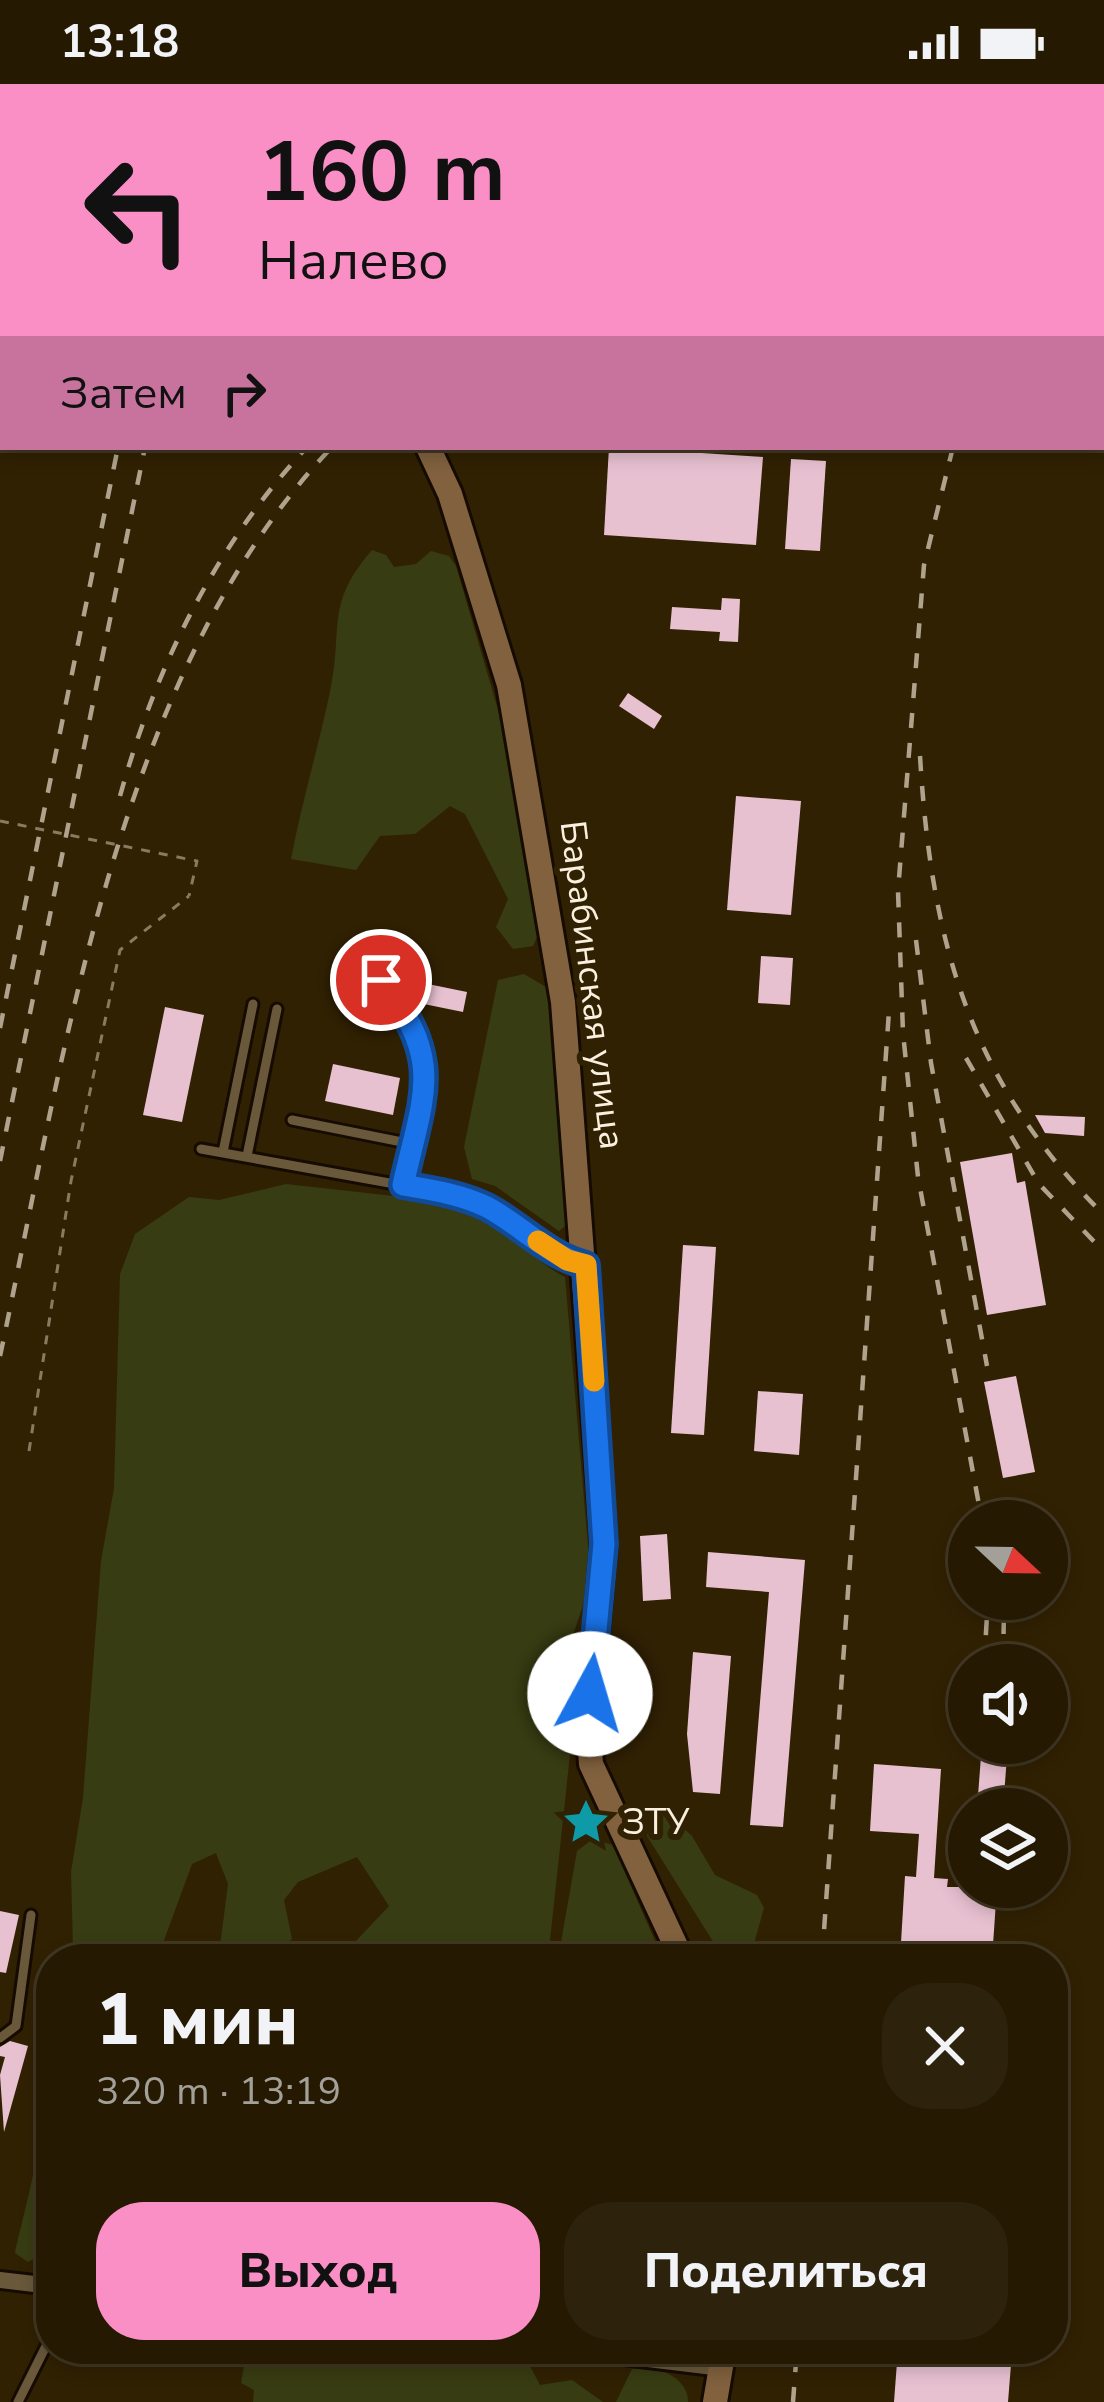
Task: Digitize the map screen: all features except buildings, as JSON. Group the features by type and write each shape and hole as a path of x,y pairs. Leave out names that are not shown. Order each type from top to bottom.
{"main road":[{"name":"Барабинская улица","path":"429,450 482,591 528,778 563,1002 604,1544 588,1722 591,1764 675,1944"},
{"path":"715,2402 722,2364"}],"street":[{"path":"0,2280 36,2284"}],"lane":[{"path":"342,963 366,968 381,980 418,1035 428,1065 403,1185"},
{"path":"223,1152 253,1004"},
{"path":"247,1156 278,1009"},
{"path":"292,1120 412,1144"},
{"path":"201,1149 456,1195 490,1209 567,1260 586,1265"},
{"path":"0,2038 16,2026 31,1915"},
{"path":"18,2402 37,2364"}],"path":[{"path":"0,821 197,861 189,896 120,950 71,1181 29,1451"}],"green space":[{"path":"372,550 386,555 394,567 416,564 431,551 449,556 456,566 522,792 544,921 533,946 513,949 496,927 508,899 465,814 450,806 415,834 380,836 356,870 291,859 331,687 338,616 347,586"},
{"path":"524,974 546,987 558,1023 567,1206 565,1226 559,1231 495,1186 472,1179 464,1147 498,980"},
{"path":"286,1184 456,1203 487,1217 565,1277 591,1581 573,1635 571,1745 550,1944 353,1944 389,1906 357,1857 298,1882 284,1900 292,1939 286,1944 220,1944 228,1884 216,1853 192,1864 163,1944 73,1944 71,1872 83,1798 101,1561 114,1488 120,1274 135,1234 189,1197 219,1200"},
{"path":"664,1810 692,1836 715,1875 757,1895 764,1908 754,1944 715,1944 647,1836 651,1820"},
{"path":"593,1839 613,1845 656,1944 561,1944 577,1851"},
{"path":"36,2156 36,2258 28,2262 15,2253"},
{"path":"244,2364 529,2364 540,2385 572,2380 603,2402 253,2402 254,2390 241,2383"},
{"path":"654,2368 677,2380 688,2402 616,2402 632,2369"}],"railway":[{"path":"0,1028 117,450"},
{"path":"0,1161 144,450"},
{"path":"120,796 151,701 192,610 244,525 304,450"},
{"path":"0,1356 76,997 109,875 149,756 198,643 258,539 330,450"},
{"path":"952,450 924,565 898,891 903,1033 918,1177 978,1500"},
{"path":"920,756 934,887 966,1005 989,1060 1020,1113 1104,1215"},
{"path":"916,940 931,1063 987,1366"},
{"path":"823,1944 889,1011"},
{"path":"966,1058 1039,1184 1104,1252"},
{"path":"985,1644 987,1620"},
{"path":"1003,1644 1004,1620"},
{"path":"793,2402 796,2364"}],"slow traffic":[{"path":"538,1241 567,1260 586,1265 594,1381"}],"place":[{"name":"ЗТУ","path":"586,1822"}],"route":[{"path":"381,980 418,1035 428,1065 403,1185 456,1195 490,1209 567,1260 586,1265 604,1544 590,1694"}]}
